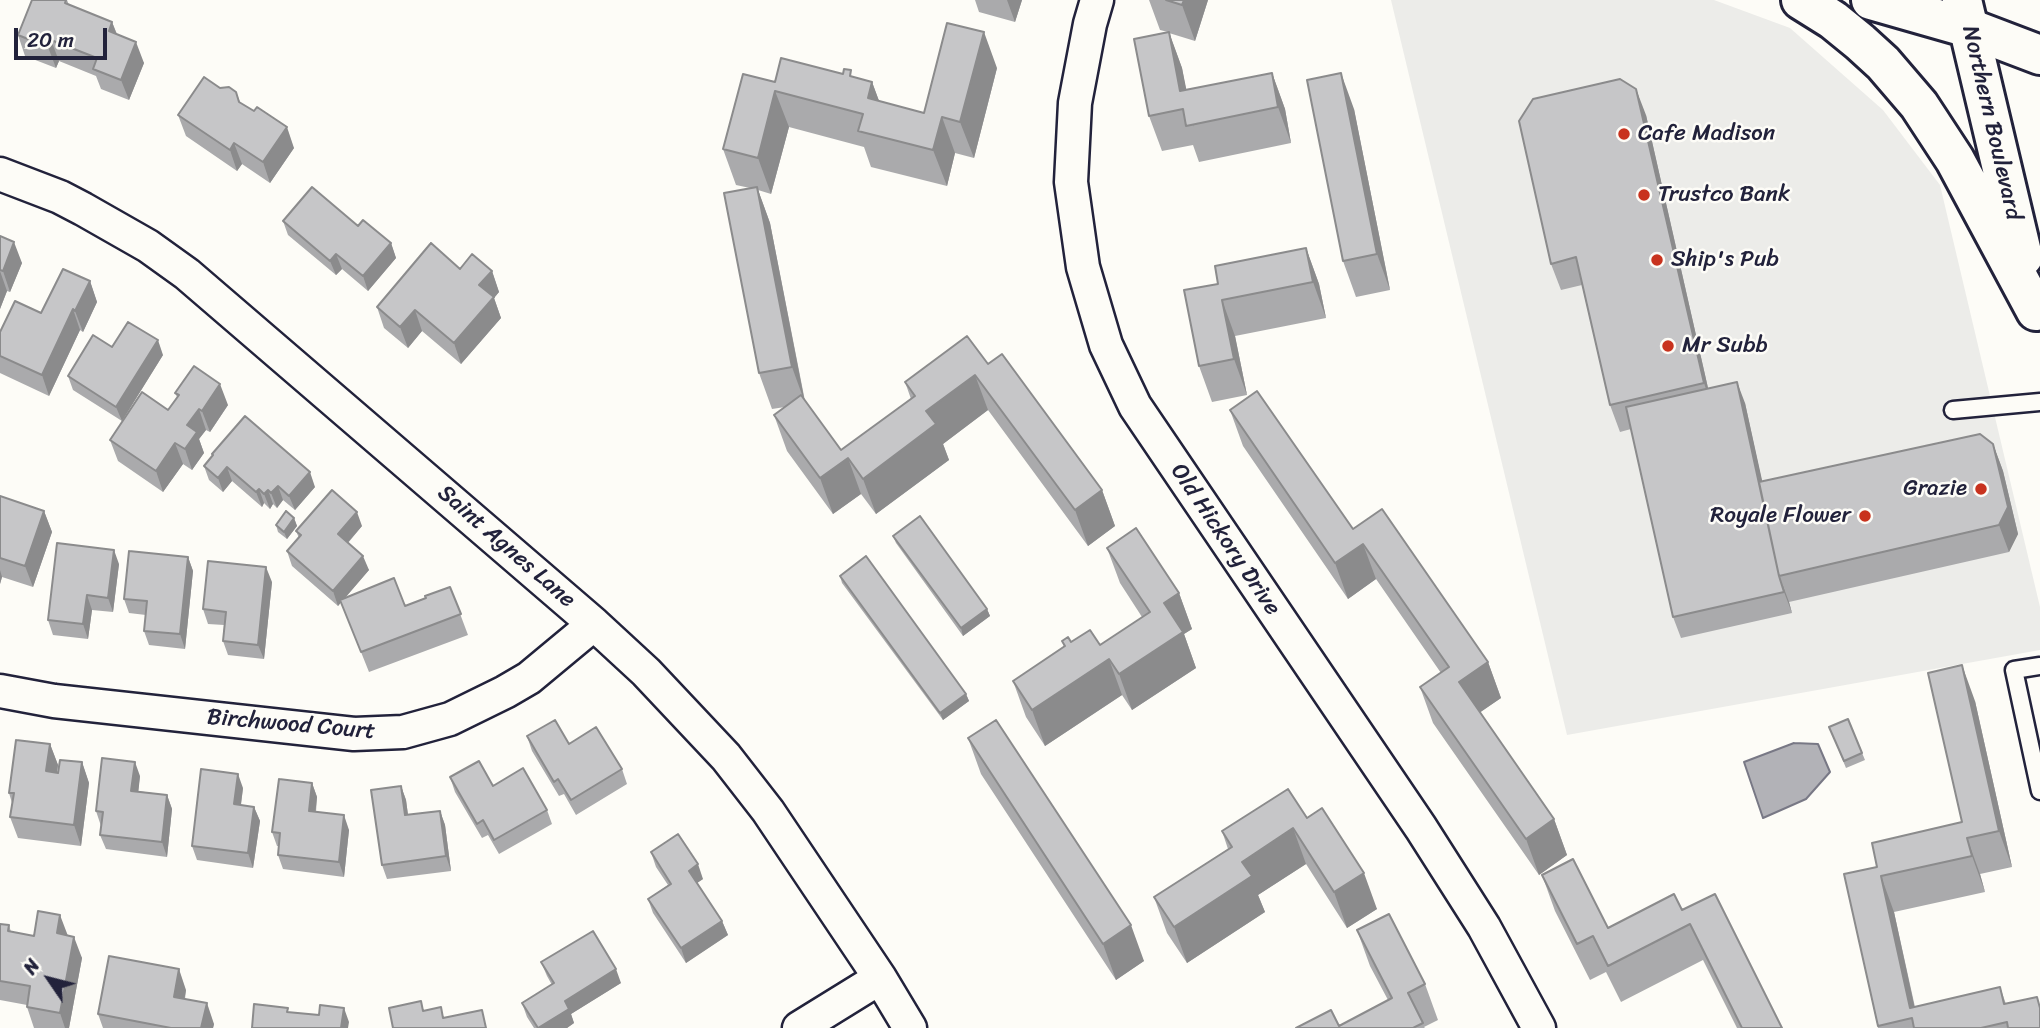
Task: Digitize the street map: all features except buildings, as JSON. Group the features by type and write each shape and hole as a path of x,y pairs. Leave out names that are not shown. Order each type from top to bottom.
{"main road":[{"path":"1801,0 1833,20 1860,42 1883,63 1919,105 1955,160 2038,319"},
{"path":"1871,0 1965,14 2040,55"},
{"name":"Northern Boulevard","path":"1965,14 2038,319"}],"street":[{"name":"Old Hickory Drive","path":"1097,0 1075,103 1071,182 1083,267 1106,345 1135,407 1421,828 1484,928 1539,1028"},
{"name":"Saint Agnes Lane","path":"0,174 60,197 83,209 148,246 187,274 594,624 674,701 726,757 768,811 880,978 910,1028"},
{"name":"Birchwood Court","path":"0,691 54,701 354,734 403,732 450,719 506,692 547,664 594,624"},
{"path":"799,1028 880,978"}],"lane":[{"path":"1953,410 2040,402"},
{"path":"2040,666 2014,670 2040,791"}],"shaded area":[{"path":"1391,0 1714,0 1790,28 1883,110 1940,185 2040,607 2040,650 1567,735"},
{"path":"1794,743 1818,744 1830,772 1806,799 1763,818 1744,762"}],"place":[{"name":"Cafe Madison","path":"1624,134"},
{"name":"Trustco Bank","path":"1644,195"},
{"name":"Ship's Pub","path":"1657,260"},
{"name":"Mr Subb","path":"1668,346"},
{"name":"Grazie","path":"1981,489"},
{"name":"Royale Flower","path":"1865,516"}]}
